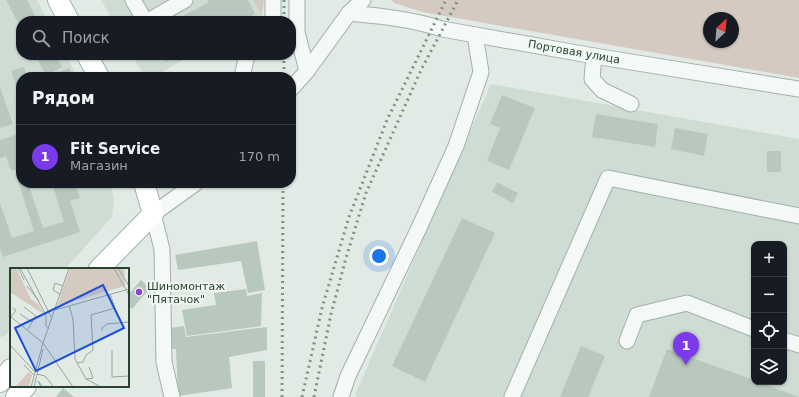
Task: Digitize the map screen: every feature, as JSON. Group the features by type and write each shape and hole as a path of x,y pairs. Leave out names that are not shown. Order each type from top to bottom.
{"main road":[{"path":"58,0 66,16"},
{"path":"90,60 96,72"},
{"path":"121,268 152,214 145,188"},
{"path":"100,268 152,214"},
{"path":"0,382 10,370"},
{"path":"16,397 25,387"}],"street":[{"path":"133,0 143,16"},
{"path":"155,16 185,0"},
{"path":"273,0 273,16"},
{"path":"298,0 297,32 307,71"},
{"path":"296,83 307,71 349,13 363,0"},
{"name":"Портовая улица","path":"349,13 388,17 442,29 594,56 799,89"},
{"path":"341,397 348,376 419,228 456,146 481,72 475,35"},
{"path":"594,56 592,79 602,90 631,104"},
{"path":"243,72 246,60"},
{"path":"512,397 608,178 799,216"},
{"path":"172,397 164,362 162,249 152,214 189,188"},
{"path":"627,341 637,315 687,303 751,327"},
{"path":"787,341 799,345"}],"shaded area":[{"path":"0,0 37,0 45,16 16,16 16,60 68,60 74,72 16,72 16,188 112,188 114,202 112,217 66,268 10,268 10,330 5,336 0,337"},
{"path":"101,0 253,0 262,15 260,16 110,16"},
{"path":"253,0 264,0 262,15"},
{"path":"391,0 799,0 799,78 422,12 394,3"},
{"path":"135,60 183,60 162,72 142,72"},
{"path":"491,84 799,139 799,397 357,397 355,395"}],"building":[{"path":"6,0 27,0 35,16 16,16 16,19"},
{"path":"208,0 248,0 255,14 251,16 183,16 209,2"},
{"path":"38,60 58,60 62,67 52,72 44,72"},
{"path":"24,67 26,72 16,72 16,85 11,71"},
{"path":"69,68 71,72 60,72"},
{"path":"0,87 13,124 0,128"},
{"path":"502,95 535,108 509,170 487,161 500,128 490,124"},
{"path":"596,114 658,124 655,147 592,137"},
{"path":"675,128 708,134 704,156 671,149"},
{"path":"16,135 16,170 11,171 6,156 0,158 0,140"},
{"path":"767,151 781,151 781,172 767,172"},
{"path":"497,182 518,193 513,203 492,192"},
{"path":"20,188 30,188 43,228 64,222 54,188 77,188 80,198 70,201 80,232 3,257 0,249 0,203 12,238 34,231"},
{"path":"462,218 495,233 425,382 392,366"},
{"path":"257,241 265,290 248,293 241,261 178,270 175,255"},
{"name":"Шиномонтаж \"Пятачок\"","path":"141,280 150,288 132,309 129,306 129,294"},
{"path":"246,289 247,296 262,293 261,326 187,336 182,310 216,305 214,293"},
{"path":"184,326 186,337 267,327 267,350 229,357 232,388 178,396 176,349 171,349 170,328"},
{"path":"581,346 605,356 588,397 560,397"},
{"path":"667,349 751,379 751,385 766,385 799,397 649,397"},
{"path":"253,361 265,361 265,397 253,397"},
{"path":"63,388 74,397 56,397"}],"railway":[{"path":"284,0 284,16"},
{"path":"302,397 322,308 349,217 387,120 446,0"},
{"path":"314,397 331,314 366,193 421,70 458,0"},
{"path":"284,60 284,72"},
{"path":"282,397 283,188"}],"place":[{"name":"Шиномонтаж \"Пятачок\"","path":"139,292"},
{"name":"Fit Service","path":"686,365"}]}
